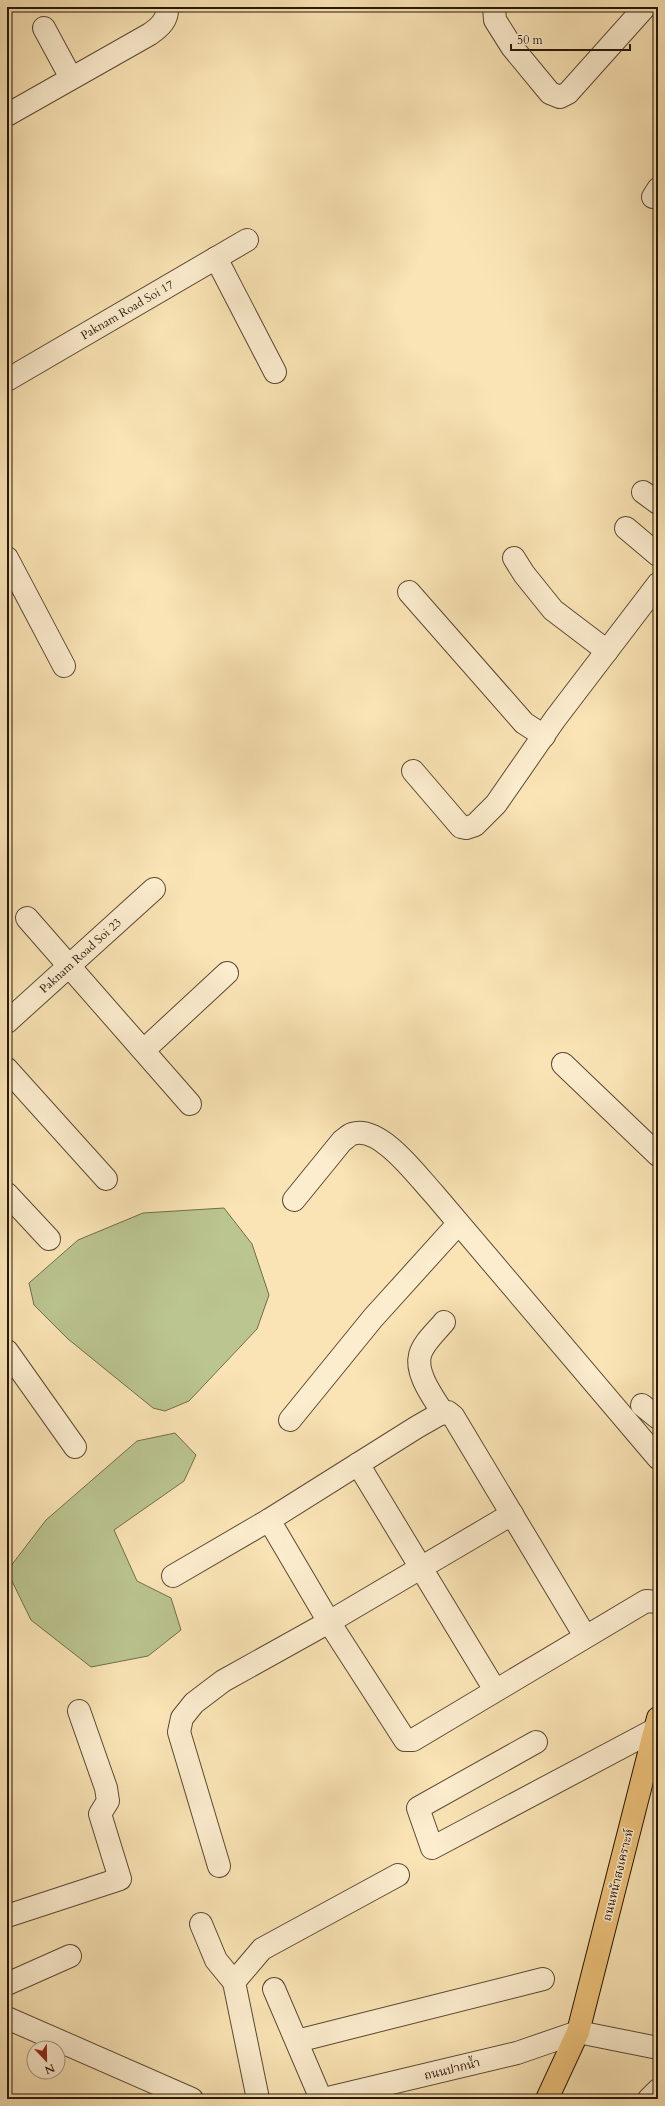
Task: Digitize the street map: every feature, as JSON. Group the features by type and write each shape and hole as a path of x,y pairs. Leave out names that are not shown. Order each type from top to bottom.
{"main road":[{"name":"ถนนหน้าสงเคราะห์","path":"546,2099 578,2032 656,1724"}],"street":[{"path":"7,115 150,34 165,20 167,16 167,7"},
{"path":"494,7 496,20 512,47 550,93 560,96 568,93 645,7"},
{"path":"44,28 71,78"},
{"name":"Paknam Road Soi 17","path":"7,380 247,240"},
{"path":"216,258 274,372"},
{"path":"626,528 658,554"},
{"path":"7,558 64,666"},
{"path":"514,558 547,604 607,651"},
{"path":"413,772 461,827 470,828 480,822 496,804 544,736 658,584"},
{"path":"410,592 524,723 544,736"},
{"name":"Paknam Road Soi 23","path":"7,1022 154,889"},
{"path":"27,918 190,1104"},
{"path":"144,1050 227,973"},
{"path":"563,1064 658,1156"},
{"path":"7,1068 106,1179"},
{"path":"294,1200 342,1141 351,1134 366,1133 382,1141 391,1148 458,1224 658,1458"},
{"path":"7,1194 49,1239"},
{"path":"290,1420 373,1318 458,1224"},
{"path":"443,1413 422,1376 420,1356 424,1348 444,1322"},
{"path":"7,1351 76,1447"},
{"path":"173,1576 269,1520 417,1427 443,1413 448,1412 453,1416 585,1636"},
{"path":"358,1464 419,1567 495,1690"},
{"path":"219,1866 179,1732 182,1718 194,1703 223,1681 329,1622 419,1567 512,1514"},
{"path":"269,1520 329,1622 405,1740 413,1740 646,1601 658,1602"},
{"path":"7,1916 120,1879 100,1814 108,1801 106,1788 79,1712"},
{"path":"536,1742 418,1808 432,1848 656,1724"},
{"path":"234,1982 262,1949 398,1875"},
{"path":"201,1924 216,1960 234,1982 258,2099"},
{"path":"7,1984 70,1956"},
{"path":"297,2041 544,1979"},
{"path":"274,1989 323,2099"},
{"path":"7,2018 192,2099"},
{"path":"578,2032 658,2048"},
{"name":"ถนนปากน้ำ","path":"323,2099 388,2092 517,2053 578,2032"},
{"path":"650,2099 658,2090"}],"green space":[{"path":"224,1208 252,1244 269,1295 257,1329 189,1401 165,1411 153,1408 68,1339 34,1305 29,1283 78,1240 143,1213"},
{"path":"175,1433 196,1455 184,1481 114,1530 137,1581 171,1598 181,1630 148,1656 91,1667 31,1620 7,1571 46,1520 137,1441"}]}
